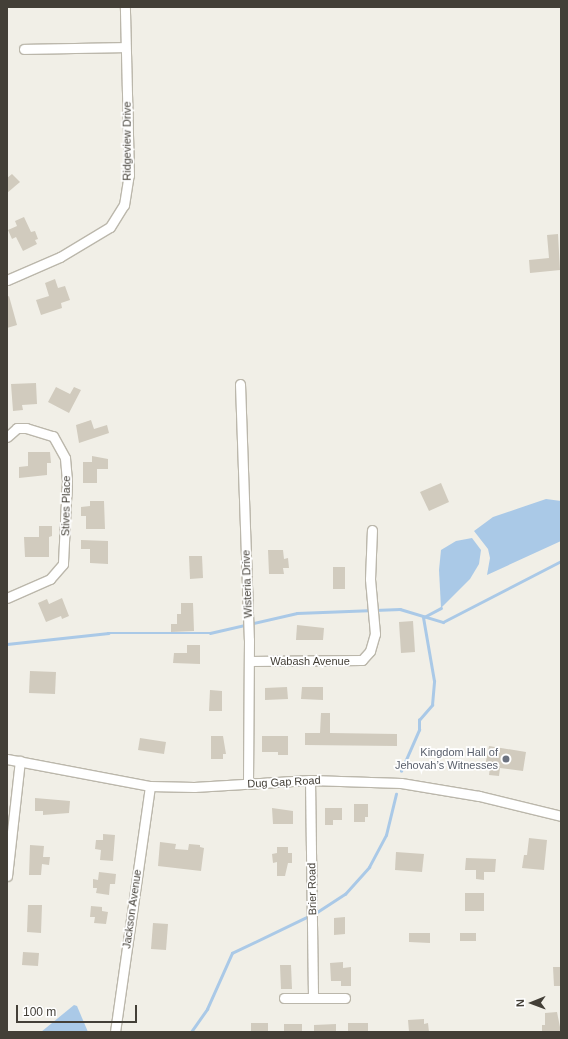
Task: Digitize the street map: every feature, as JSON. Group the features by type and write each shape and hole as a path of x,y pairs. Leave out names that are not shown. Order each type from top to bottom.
{"street":[{"name":"Ridgeview Drive","path":"7,280 60,257 110,227 124,204 129,175 125,7"},
{"path":"24,49 125,47"},
{"name":"Wisteria Drive","path":"240,384 249,661 248,784"},
{"name":"Stives Place","path":"7,438 17,428 26,428 53,436 65,458 67,481 63,564 50,578 7,598"},
{"name":"Wabash Avenue","path":"249,661 362,660 370,651 375,634 370,579 372,530"},
{"name":"Dug Gap Road","path":"7,759 150,786 248,784 310,780 374,782 436,788 561,816"},
{"path":"7,876 20,761"},
{"name":"Brier Road","path":"310,780 313,998"},
{"name":"Jackson Avenue","path":"115,1032 150,786"},
{"path":"284,998 345,998"}],"water":[{"path":"546,499 561,501 561,541 487,575 490,558 488,549 474,531 493,517"},
{"path":"472,538 481,550 479,564 470,579 441,608 439,570 441,550 456,541"},
{"path":"74,1005 77,1006 88,1032 41,1032"}],"building":[{"path":"12,174 20,182 7,193 7,178"},
{"path":"24,217 31,232 35,231 38,239 35,240 37,244 23,251 16,237 12,239 8,230 17,226 15,221"},
{"path":"558,234 560,270 530,273 529,260 549,258 547,235"},
{"path":"55,279 58,288 65,286 70,300 61,303 62,308 41,315 36,300 49,296 45,283"},
{"path":"9,296 17,325 7,328 7,297"},
{"path":"36,383 37,404 22,405 23,410 13,411 11,384"},
{"path":"56,387 70,394 74,387 81,390 69,413 48,402"},
{"path":"91,420 94,429 107,425 109,433 79,443 76,425"},
{"path":"28,452 50,452 51,463 47,463 47,475 19,478 19,467 28,466"},
{"path":"92,456 108,459 108,469 97,469 97,483 83,483 83,462 92,462"},
{"path":"441,483 449,502 429,511 420,492"},
{"path":"90,501 104,501 105,529 86,529 86,516 81,516 81,507 90,506"},
{"path":"39,526 52,526 52,536 49,537 49,557 25,557 24,537 39,537"},
{"path":"81,540 108,541 108,564 90,563 90,549 81,549"},
{"path":"268,550 283,550 284,559 288,558 289,568 283,568 284,574 269,574"},
{"path":"189,556 202,556 203,578 190,579"},
{"path":"333,567 345,567 345,589 333,589"},
{"path":"62,598 69,616 62,619 61,616 46,622 38,603 47,599 49,604"},
{"path":"181,603 193,603 194,631 171,632 171,624 177,624 177,614 181,614"},
{"path":"413,621 415,652 401,653 399,622"},
{"path":"297,625 324,628 323,640 296,640"},
{"path":"187,645 200,645 200,664 173,663 174,653 187,653"},
{"path":"30,671 56,672 55,694 29,693"},
{"path":"287,687 288,699 265,700 265,688"},
{"path":"302,687 323,687 323,700 301,699"},
{"path":"210,690 222,691 222,711 209,711"},
{"path":"321,713 330,713 330,733 397,734 397,746 305,745 305,733 320,733"},
{"path":"211,736 223,736 226,754 223,754 223,759 211,759"},
{"path":"262,736 288,736 288,755 278,755 278,752 262,752"},
{"path":"140,738 166,742 164,754 138,750"},
{"name":"Kingdom Hall of Jehovah’s Witnesses","path":"489,746 526,752 523,771 500,768 499,776 489,775 490,767 485,766"},
{"path":"35,798 70,801 69,813 43,815 43,811 35,811"},
{"path":"354,804 368,804 368,817 365,817 365,822 354,822"},
{"path":"272,808 293,811 293,824 273,824"},
{"path":"325,808 342,808 342,820 333,820 333,825 325,825"},
{"path":"103,834 115,835 113,861 100,860 101,850 95,849 96,840 103,840"},
{"path":"529,838 547,840 544,870 522,868 524,855 527,855"},
{"path":"160,842 176,844 175,849 188,850 189,844 200,845 200,847 204,848 201,871 158,866"},
{"path":"30,845 44,846 43,857 50,857 49,865 42,864 41,875 29,875"},
{"path":"277,847 288,847 288,853 292,853 292,863 288,863 285,876 277,876 277,862 273,863 272,854 277,853"},
{"path":"396,852 424,854 422,872 395,870"},
{"path":"466,858 496,859 495,872 484,872 484,880 476,879 476,870 465,870"},
{"path":"99,872 116,874 115,884 110,884 109,895 96,893 97,888 93,888 93,879 98,880"},
{"path":"465,893 484,893 484,911 465,911"},
{"path":"28,905 42,905 41,933 27,932"},
{"path":"91,906 102,907 102,911 108,912 106,924 94,923 95,917 90,917"},
{"path":"345,917 345,934 334,935 334,918"},
{"path":"153,923 168,924 166,950 151,949"},
{"path":"409,933 430,933 430,943 409,942"},
{"path":"460,933 476,933 476,941 460,941"},
{"path":"23,952 39,953 38,966 22,965"},
{"path":"343,962 343,968 351,967 351,986 341,986 341,981 331,981 330,963"},
{"path":"280,965 291,965 292,989 281,989"},
{"path":"553,967 561,967 561,986 554,986"},
{"path":"557,1012 561,1032 542,1032 542,1025 545,1025 545,1013"},
{"path":"424,1019 424,1024 428,1023 429,1032 409,1032 408,1020"},
{"path":"251,1023 268,1023 268,1032 251,1032"},
{"path":"348,1023 368,1023 368,1032 348,1032"},
{"path":"284,1024 302,1024 302,1032 284,1032"},
{"path":"336,1024 336,1032 314,1032 314,1025"}],"waterway":[{"path":"7,644 108,633 210,633 297,613 400,609 443,622 561,561"},
{"path":"424,617 441,608"},
{"path":"401,771 419,730 419,720 432,705 434,681 423,617"},
{"path":"314,914 345,894 369,867 386,835 396,794"},
{"path":"191,1032 207,1009 232,953 309,916"}],"place":[{"name":"Kingdom Hall of Jehovah’s Witnesses","path":"506,759"}]}
